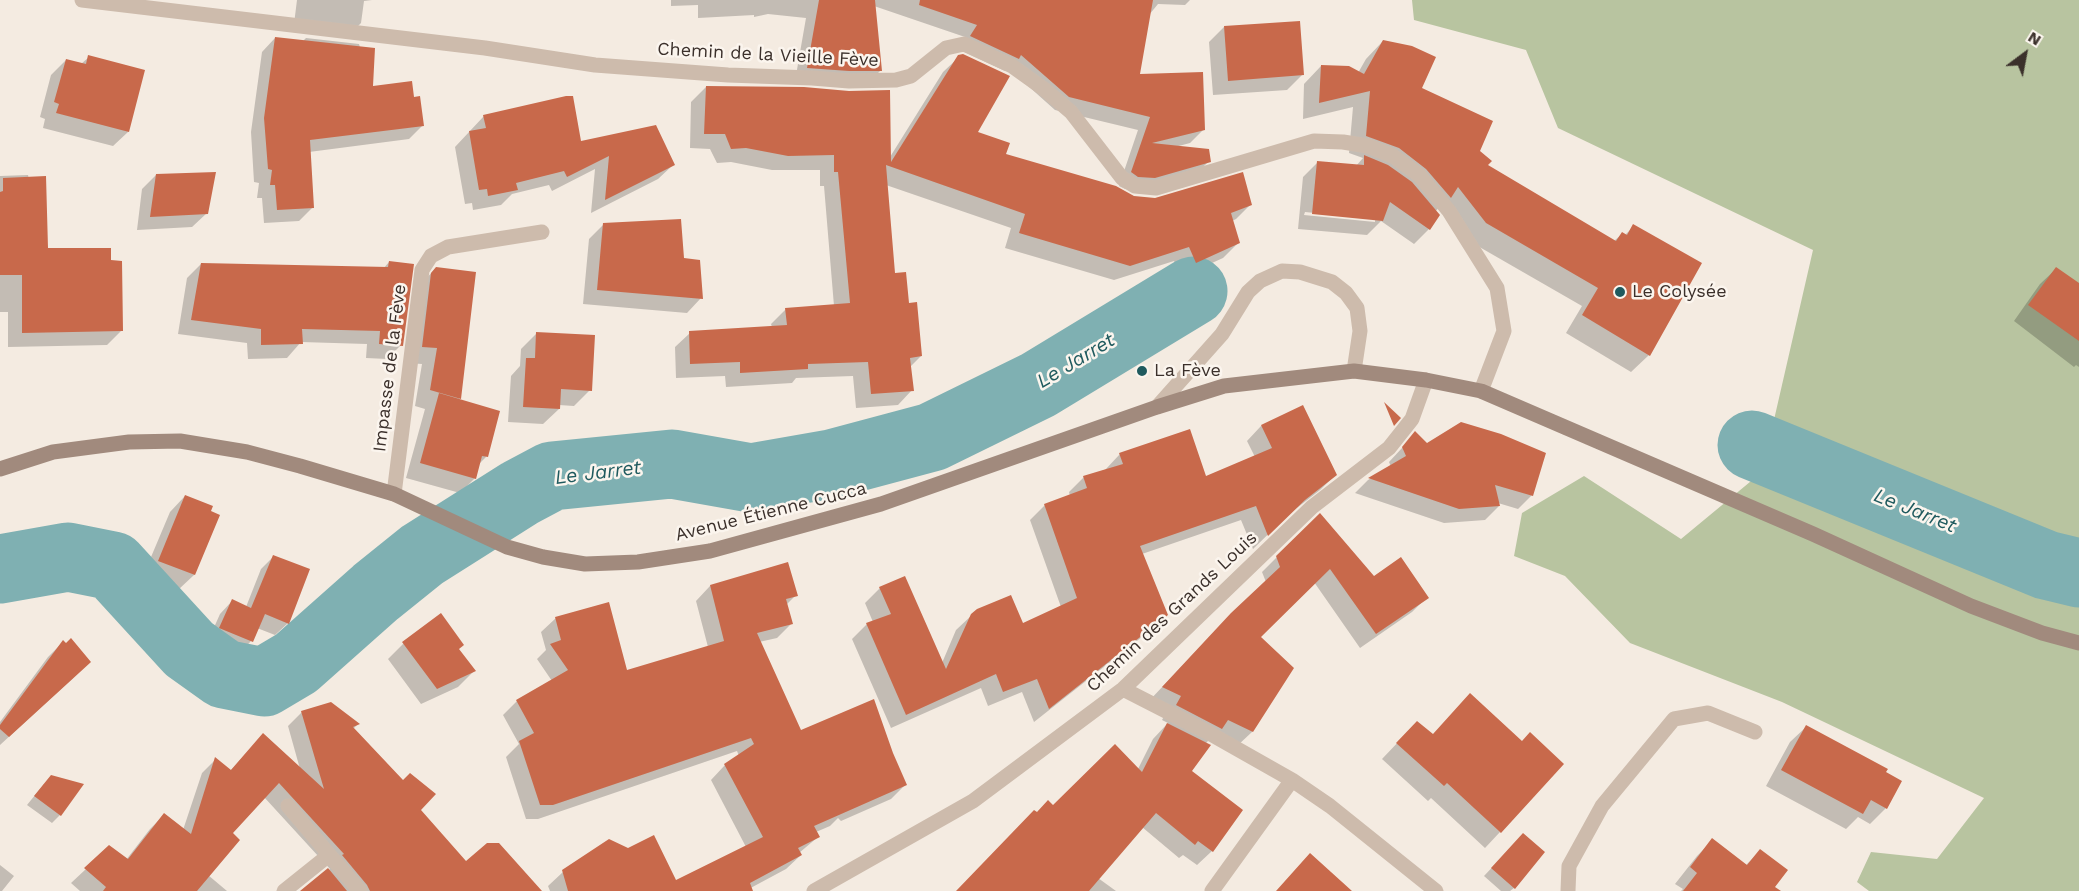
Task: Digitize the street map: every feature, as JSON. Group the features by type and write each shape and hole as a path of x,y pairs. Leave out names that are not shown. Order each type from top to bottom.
{"main road":[{"name":"Avenue Étienne Cucca","path":"0,469 53,452 129,442 180,441 247,452 394,494 507,547 543,557 585,564 638,562 710,551 881,504 1157,407 1224,386 1354,371 1426,380 1481,391 1813,534 1971,606 2042,633 2079,642"}],"street":[{"name":"Chemin de la Vieille Fève","path":"82,0 485,48 595,65 728,75 849,81 896,80 911,76 946,48 964,44 1012,66 1044,89 1071,112 1122,178 1135,186 1156,188 1314,141 1368,146 1393,156 1419,175 1449,211 1497,288 1504,331 1481,391"},
{"name":"Impasse de la Fève","path":"394,494 422,270 431,256 448,247 542,232"},
{"path":"1157,407 1221,334 1248,292 1260,281 1282,271 1300,272 1332,282 1346,293 1357,308 1360,331 1354,371"},
{"name":"Chemin des Grands Louis","path":"814,891 973,801 1123,688 1312,507 1389,448 1412,419 1426,380"},
{"path":"1123,688 1292,780 1330,806 1436,891"},
{"path":"1568,891 1569,866 1602,806 1674,719 1708,714 1755,732"},
{"path":"1212,891 1292,780"},
{"path":"288,806 360,891"},
{"path":"284,891 329,855"},
{"path":"1410,872 1421,891"}],"green space":[{"path":"1412,0 2079,0 2079,891 1869,891 1857,882 1871,852 1937,859 1984,798 1782,702 1630,643 1565,576 1514,556 1522,513 1584,476 1681,539 1762,472 1813,250 1558,128 1526,50 1414,20"}],"building":[{"path":"819,0 875,0 882,71 807,68"},
{"path":"920,0 1153,0 1140,74 1203,72 1205,130 1152,143 1209,149 1211,162 1155,178 1138,177 1131,172 1150,117 1069,97 1021,55 1019,59 970,36 977,25 919,5"},
{"path":"1300,21 1304,75 1228,81 1224,26"},
{"path":"275,37 375,48 373,86 412,81 414,97 420,96 424,126 310,140 314,208 277,210 275,185 270,185 272,170 268,169 264,118"},
{"path":"1383,40 1412,46 1436,57 1422,88 1493,121 1480,151 1492,161 1488,165 1616,241 1622,232 1627,235 1633,224 1702,263 1650,356 1582,315 1598,288 1486,223 1458,187 1451,198 1426,169 1399,148 1366,136 1370,91 1319,103 1321,65 1349,66 1364,74"},
{"path":"963,54 1010,76 978,132 1010,143 1006,154 1116,186 1134,196 1155,198 1243,172 1252,205 1231,213 1240,243 1196,263 1189,247 1130,266 1019,233 1025,214 886,165 895,273 906,272 909,303 917,302 922,356 910,358 914,391 871,394 868,362 808,364 808,369 740,373 740,362 690,364 689,331 787,325 785,308 850,303 838,172 834,172 834,155 788,156 746,148 731,149 725,134 704,134 706,86 804,87 849,91 890,90 891,162 958,55"},
{"path":"88,55 145,70 129,132 56,113 59,104 54,102 66,59 86,64"},
{"path":"573,96 581,141 656,125 675,165 605,200 609,156 567,177 564,171 516,183 518,190 488,196 487,189 479,190 469,131 486,128 483,115"},
{"path":"1364,155 1388,165 1412,182 1440,215 1430,230 1390,202 1383,221 1312,214 1317,161 1364,165"},
{"path":"216,172 208,214 150,217 156,174"},
{"path":"46,176 48,248 111,248 111,260 122,261 123,331 22,333 22,275 0,275 0,192 3,191 3,178"},
{"path":"681,219 684,258 700,260 703,299 597,290 603,223"},
{"path":"389,261 414,264 403,346 379,344 380,331 302,329 303,344 261,345 261,329 191,320 201,263 388,267"},
{"path":"436,267 476,272 461,399 430,390 437,348 422,347 431,273"},
{"path":"2056,267 2079,283 2079,341 2028,305"},
{"path":"536,332 595,335 592,391 561,389 560,409 523,407 526,358 535,358"},
{"path":"439,393 500,411 488,457 482,456 476,479 420,463"},
{"path":"1384,402 1401,418 1394,426"},
{"path":"1303,405 1337,475 1305,500 1268,536 1256,506 1140,546 1168,615 1049,709 1037,679 1003,692 996,674 906,715 866,623 891,614 879,587 905,576 946,669 971,614 977,609 1011,595 1023,623 1077,598 1044,504 1087,488 1083,476 1123,464 1119,453 1190,429 1206,476 1272,448 1261,425"},
{"path":"1461,422 1501,434 1546,453 1533,496 1495,485 1500,506 1459,509 1368,478 1406,456 1402,447 1415,431 1427,443"},
{"path":"185,495 213,506 211,511 220,515 195,575 158,561"},
{"path":"1320,513 1374,576 1401,557 1429,598 1376,634 1330,569 1261,637 1294,668 1253,732 1228,720 1222,729 1176,705 1181,696 1162,687 1231,613 1280,567 1276,556"},
{"path":"273,555 310,569 289,624 265,614 253,642 219,628 232,599 251,608"},
{"path":"788,562 798,596 786,599 793,624 757,633 801,730 874,699 907,785 814,826 820,837 798,848 802,855 750,883 753,891 568,891 562,870 609,839 628,848 654,835 676,880 763,837 724,764 754,744 751,738 553,805 540,805 519,741 534,733 516,700 568,670 550,644 561,640 555,617 609,602 627,670 724,641 710,585"},
{"path":"441,613 464,645 459,649 476,671 437,689 402,642"},
{"path":"71,638 91,662 9,737 0,729 0,725 63,640 66,643"},
{"path":"1470,693 1522,741 1530,732 1564,764 1501,833 1447,783 1444,786 1396,743 1417,721 1433,734"},
{"path":"331,702 360,724 353,727 403,780 410,773 436,794 421,810 466,861 487,843 499,843 542,891 370,891 342,855 344,854 279,783 233,833 240,840 197,891 103,891 106,887 84,868 109,845 128,859 164,813 191,834 215,757 231,770 263,733 324,789 301,711"},
{"path":"1167,723 1211,745 1192,771 1243,810 1213,852 1198,841 1195,845 1156,813 1089,891 956,891 1034,810 1037,812 1048,800 1053,805 1115,744 1142,772"},
{"path":"1806,725 1888,769 1886,772 1902,781 1887,809 1871,800 1863,814 1781,770"},
{"path":"51,775 84,784 61,816 34,796"},
{"path":"1523,833 1545,852 1515,889 1491,868"},
{"path":"1712,838 1747,865 1760,849 1788,870 1775,887 1781,891 1683,891 1697,873 1690,867"},
{"path":"1310,853 1352,891 1276,891"},
{"path":"328,868 347,891 300,891"}],"waterway":[{"name":"Le Jarret","path":"0,569 68,557 113,566 189,649 224,674 264,682 296,663 376,592 422,555 520,493 552,476 672,464 751,478 831,464 932,437 1038,385 1193,291"},
{"name":"Le Jarret","path":"1752,445 2046,565 2079,573"}],"place":[{"name":"Le Colysée","path":"1620,292"},
{"name":"La Fève","path":"1142,371"}]}
